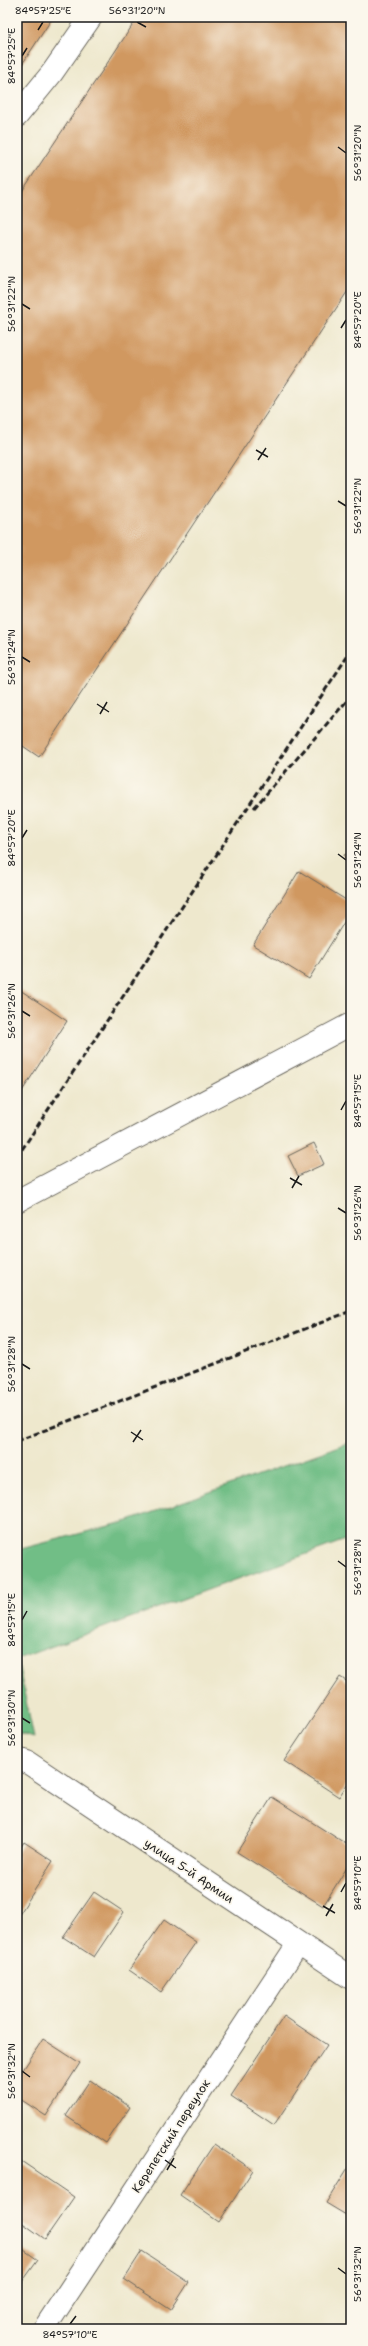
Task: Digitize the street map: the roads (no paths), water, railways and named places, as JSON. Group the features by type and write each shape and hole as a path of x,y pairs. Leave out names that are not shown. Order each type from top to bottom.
{"street":[{"path":"17,116 52,72 91,17"},
{"path":"17,1201 351,1024"},
{"name":"улица 5-й Армии","path":"20,1766 351,1978"},
{"name":"Керепетский переулок","path":"44,2329 298,1944"}],"railway":[{"path":"17,1157 351,651"},
{"path":"254,808 351,696"},
{"path":"17,1441 351,1311"}]}
